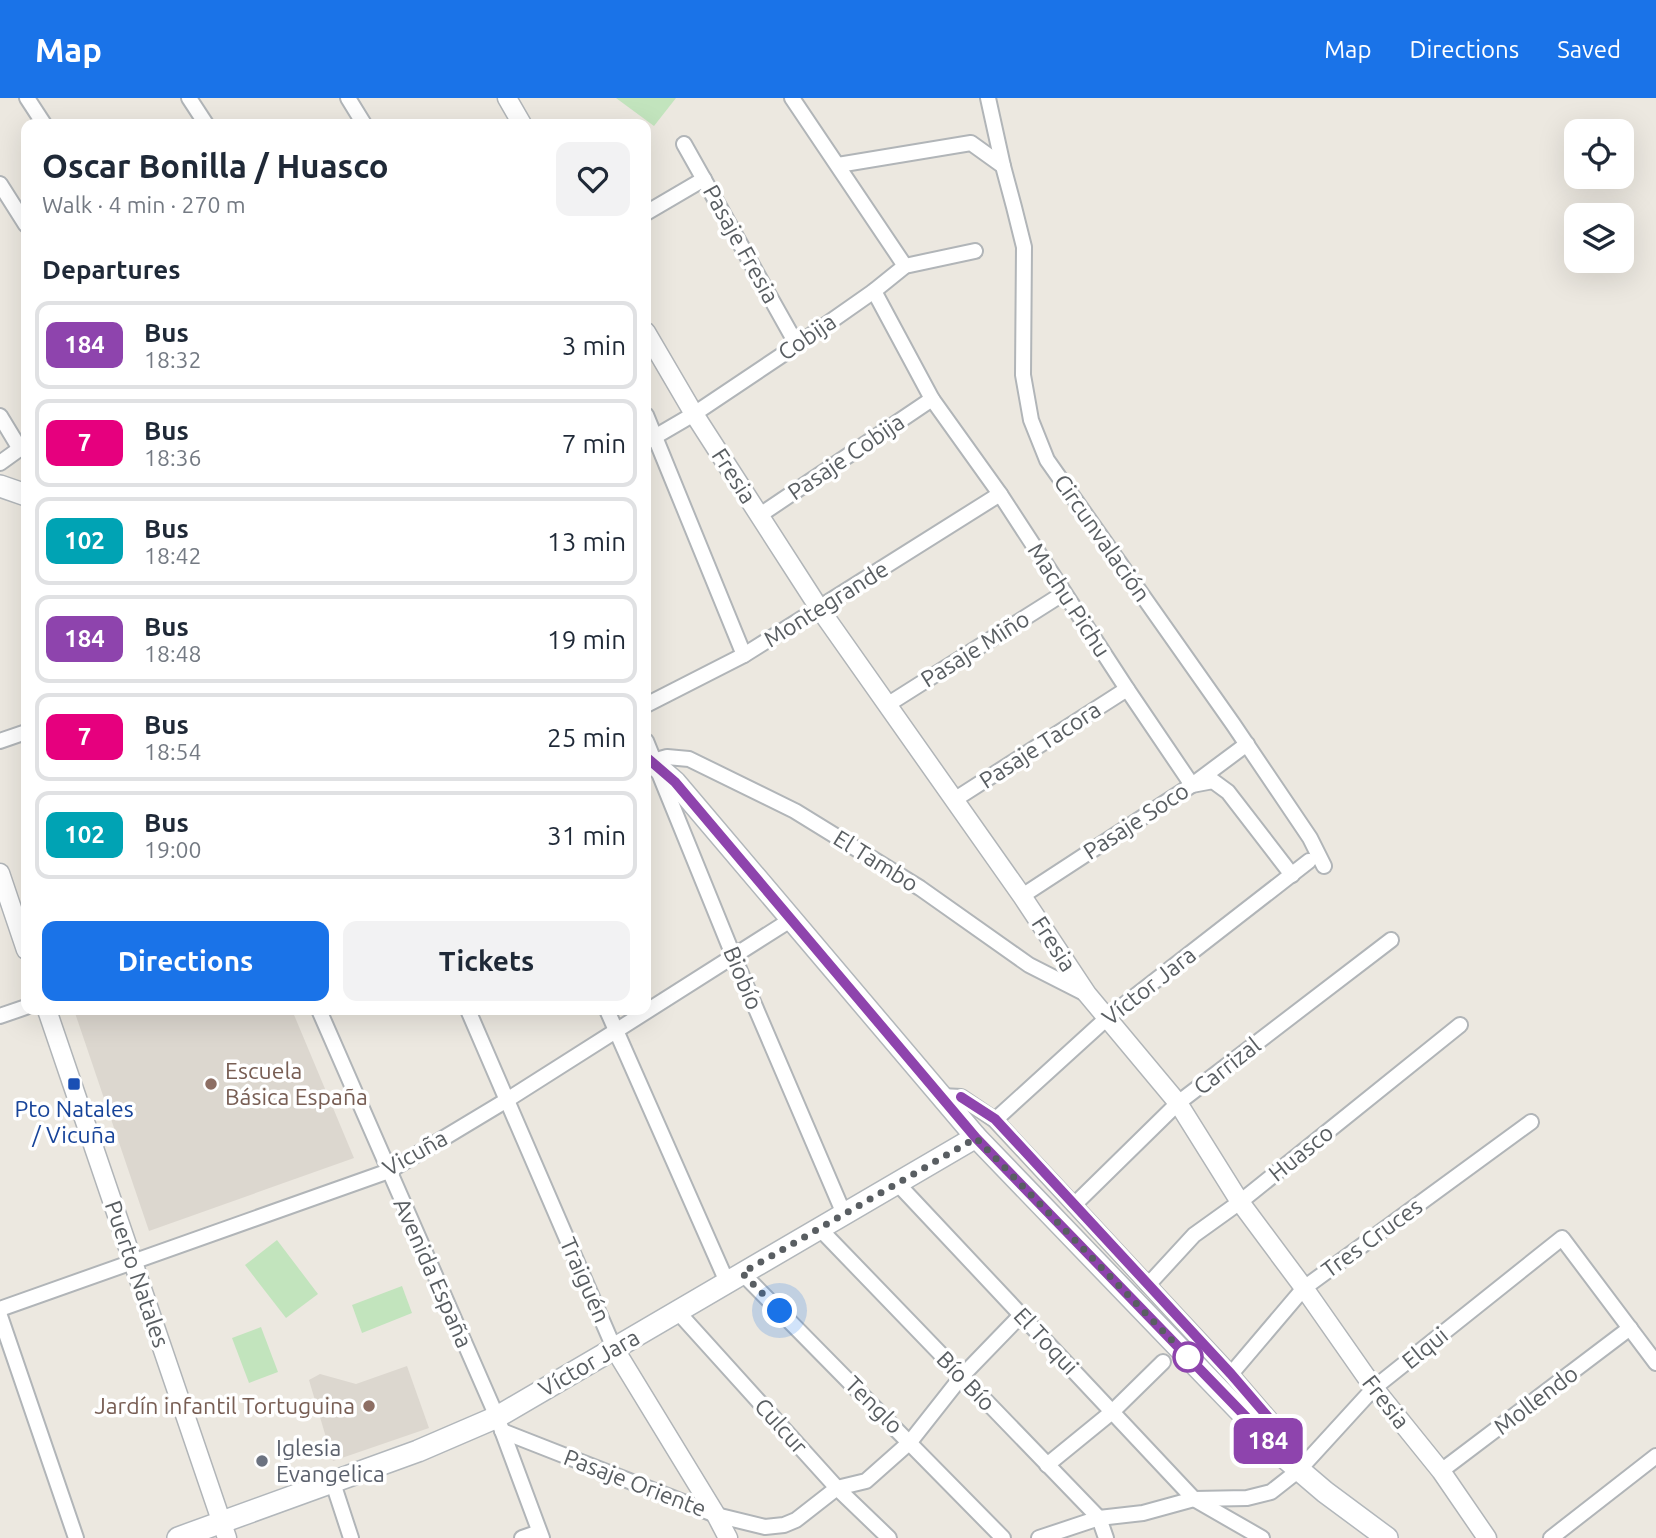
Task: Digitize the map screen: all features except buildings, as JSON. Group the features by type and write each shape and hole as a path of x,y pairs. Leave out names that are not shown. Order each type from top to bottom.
{"main road":[{"path":"0,486 21,497"},
{"path":"651,761 675,782 976,1138 1279,1451 1299,1470 1387,1538"},
{"name":"Víctor Jara","path":"178,1538 225,1530 332,1483 499,1424 614,1348 976,1138"}],"street":[{"path":"27,98 41,119"},
{"path":"189,98 203,119"},
{"path":"348,98 361,119"},
{"path":"507,98 519,119"},
{"path":"792,98 905,266"},
{"name":"Circunvalación","path":"988,98 1024,247 1023,375 1031,420 1048,460 1247,744 1310,838 1324,866"},
{"path":"838,165 971,143 1003,166"},
{"name":"Pasaje Fresia","path":"684,144 797,345"},
{"path":"651,210 704,179"},
{"path":"0,184 21,217"},
{"name":"Cobija","path":"651,439 797,345 905,266 975,251"},
{"name":"Machu Pichu","path":"874,291 932,399 1000,494 1192,785"},
{"name":"Fresia","path":"651,341 694,414 819,608 1022,896 1087,994 1178,1103 1240,1202 1374,1388 1441,1471 1487,1538"},
{"name":"Pasaje Cobija","path":"760,515 932,399"},
{"path":"0,416 21,444"},
{"path":"651,442 744,655"},
{"path":"0,463 21,448"},
{"name":"Montegrande","path":"651,702 744,655 1000,494"},
{"name":"Pasaje Miño","path":"887,705 1064,593"},
{"name":"Pasaje Tacora","path":"954,800 1127,689"},
{"path":"0,741 21,734"},
{"name":"Pasaje Soco","path":"1022,896 1192,785 1247,744"},
{"name":"El Tambo","path":"651,759 688,759 795,811 920,888 1029,965 1087,994"},
{"name":"Biobío","path":"651,764 844,1214"},
{"path":"1192,785 1213,782 1228,792 1292,875"},
{"name":"Víctor Jara","path":"995,1119 1107,1018 1309,860"},
{"path":"0,873 21,935"},
{"name":"Vicuña","path":"651,1007 792,919"},
{"name":"Carrizal","path":"1074,1205 1178,1103 1391,940"},
{"path":"0,1016 21,1009"},
{"name":"Puerto Natales","path":"49,1015 225,1530"},
{"name":"Avenida España","path":"321,1015 499,1424 540,1535"},
{"name":"Traiguén","path":"470,1015 614,1348 728,1538"},
{"name":"Tenglo","path":"609,1015 735,1278 910,1442 1003,1538"},
{"name":"Vicuña","path":"0,1309 389,1171 507,1100 639,1015"},
{"name":"Huasco","path":"1148,1285 1194,1236 1460,1025"},
{"path":"941,1096 961,1097 995,1119 1231,1374 1280,1431 1279,1451"},
{"name":"Tres Cruces","path":"1231,1374 1304,1288 1531,1122"},
{"name":"El Toqui","path":"898,1183 1194,1499 1262,1538"},
{"name":"Bío Bío","path":"819,1228 1099,1518 1106,1538"},
{"name":"Elqui","path":"1299,1470 1374,1388 1562,1238 1630,1328"},
{"name":"Culcur","path":"677,1311 837,1488 889,1538"},
{"name":"Pasaje Oriente","path":"499,1424 716,1514 765,1527 784,1525 796,1520 837,1488 866,1481 910,1442 962,1376 1021,1315"},
{"path":"0,1316 75,1538"},
{"path":"1630,1328 1656,1363"},
{"name":"Mollendo","path":"1441,1471 1630,1328"},
{"path":"1047,1465 1112,1412 1163,1362"},
{"path":"1551,1538 1656,1456"},
{"path":"1039,1538 1099,1518 1143,1513 1194,1499 1247,1498 1271,1492 1299,1470"},
{"path":"332,1483 351,1538"},
{"path":"522,1538 540,1535"}],"shaded area":[{"name":"Escuela Básica España","path":"76,1015 294,1015 354,1158 149,1231"},
{"name":"Jardín infantil Tortuguina","path":"407,1366 429,1428 333,1461 309,1380 320,1374 356,1384"}],"green space":[{"path":"616,98 676,98 654,126 651,119 644,119"},
{"path":"277,1240 318,1294 286,1318 245,1265"},
{"path":"402,1286 412,1313 362,1333 352,1305"},
{"path":"261,1327 278,1372 249,1383 232,1338"}],"bus line":[{"name":"184","path":"651,760 675,782 976,1138 1279,1451 1280,1431 1231,1374 995,1119 961,1097"}],"place":[{"name":"Pto Natales / Vicuña","path":"74,1084"},
{"name":"Escuela Básica España","path":"211,1084"},
{"name":"Jardín infantil Tortuguina","path":"369,1406"},
{"name":"Iglesia Evangelica","path":"262,1461"}],"route":[{"path":"780,1311 742,1273 976,1138 1188,1357"}]}
